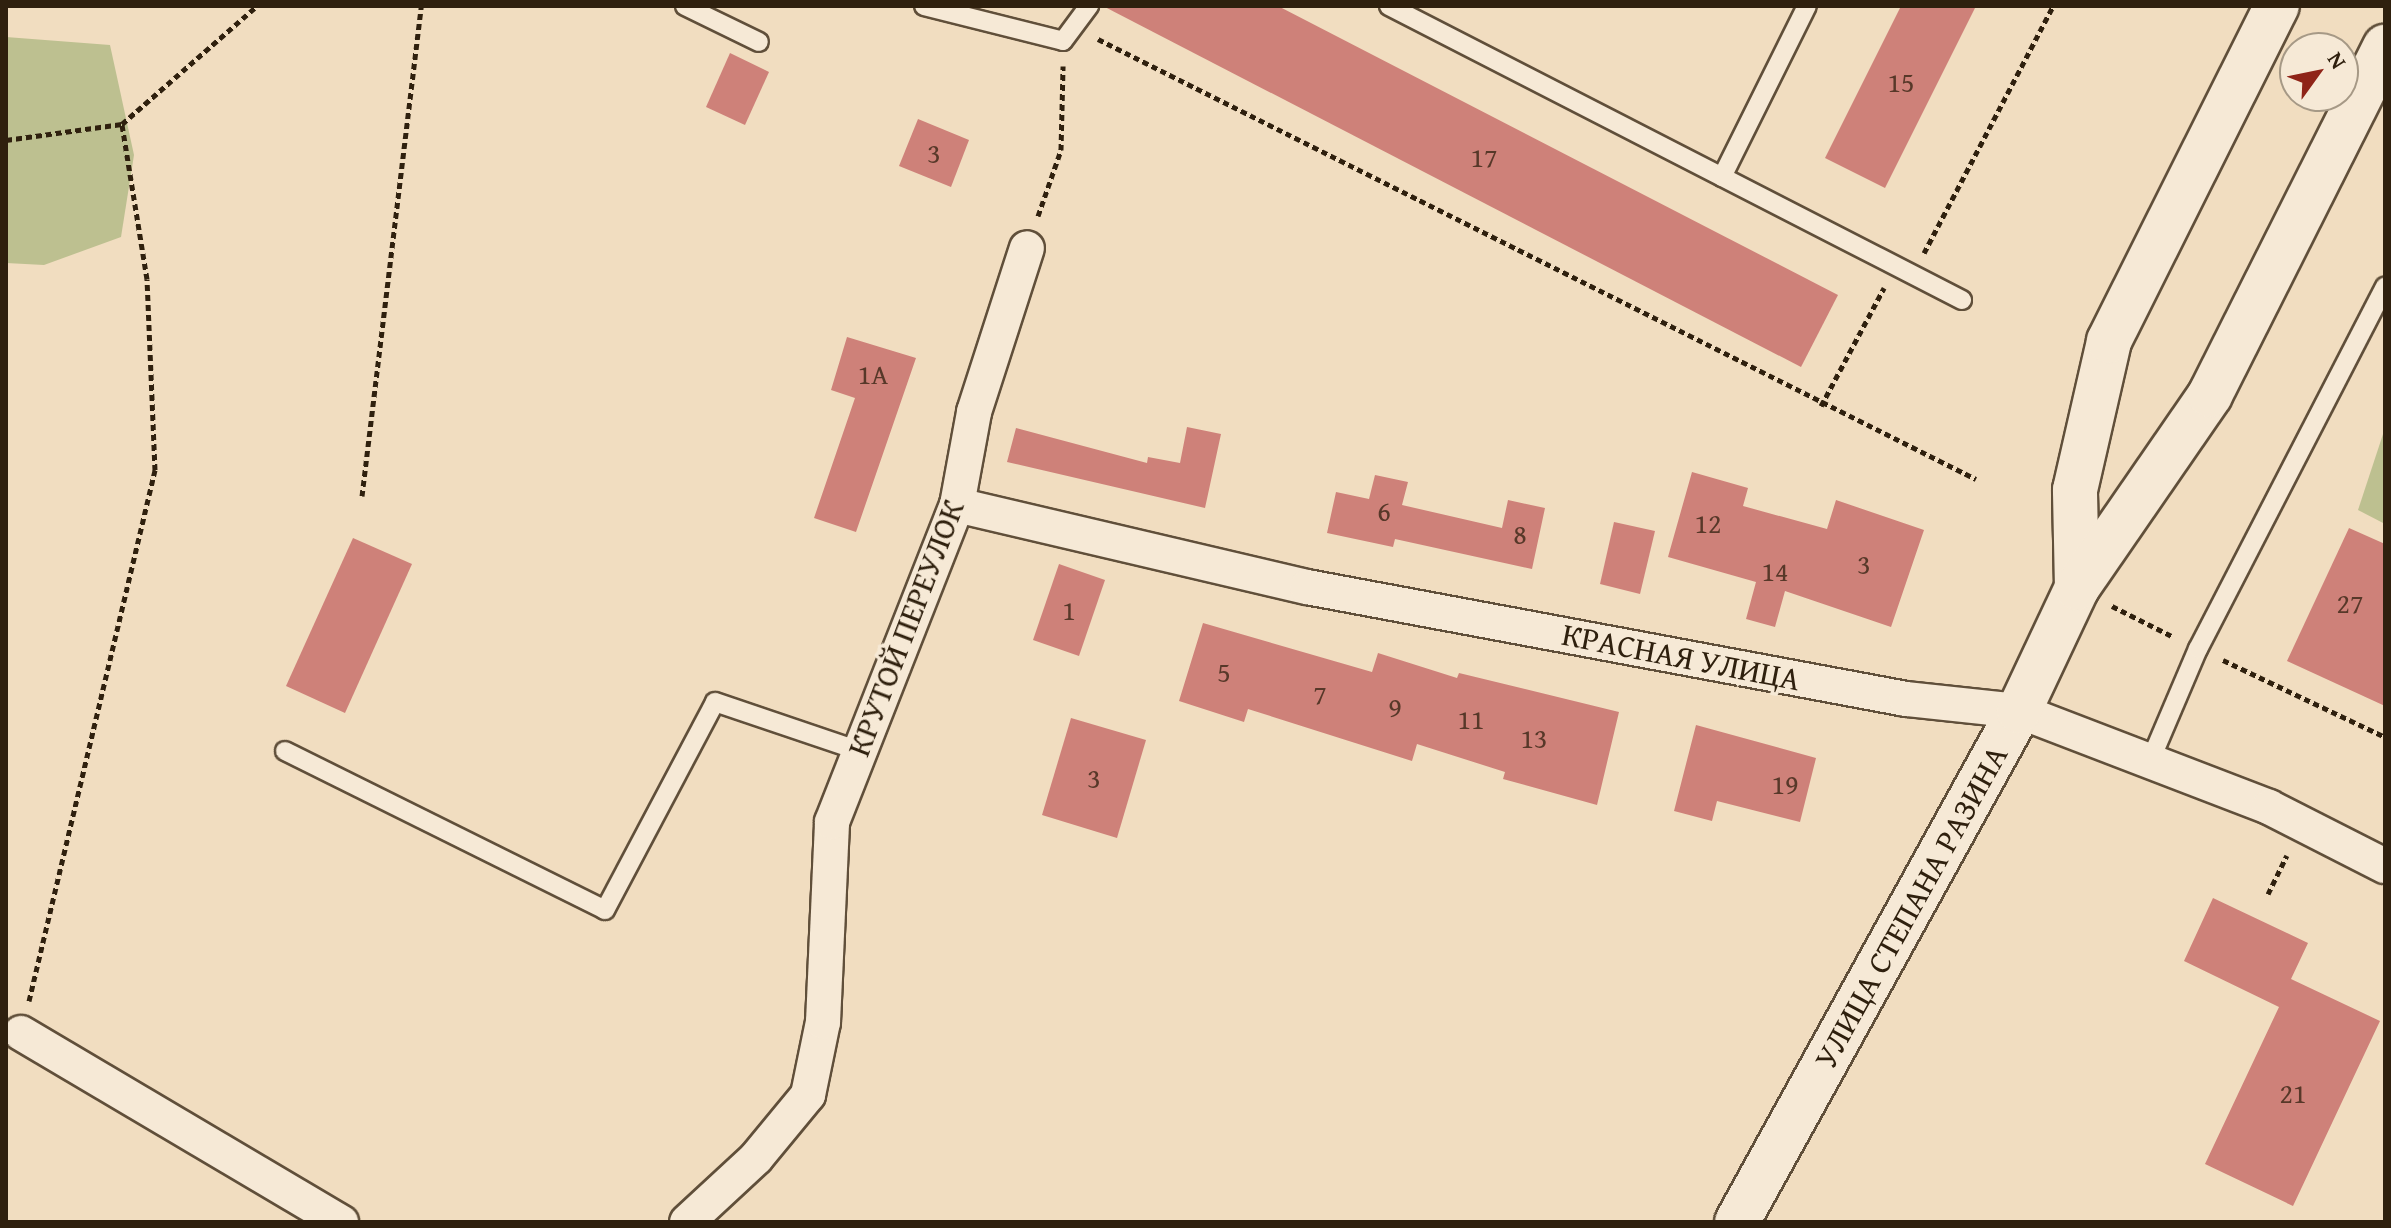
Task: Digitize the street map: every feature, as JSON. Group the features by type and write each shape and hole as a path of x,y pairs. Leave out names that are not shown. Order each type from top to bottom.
{"main road":[{"name":"УЛИЦА СТЕПАНА РАЗИНА","path":"2077,588 2075,490 2109,341 2277,6"},
{"name":"УЛИЦА СТЕПАНА РАЗИНА","path":"1737,1222 2019,711 2077,588 2210,395 2385,47"}],"street":[{"name":"КРУТОЙ ПЕРЕУЛОК","path":"687,1222 756,1158 808,1095 823,1022 832,822 857,750 957,505 974,412 1027,248"},
{"name":"КРАСНАЯ УЛИЦА","path":"957,505 1307,587 1906,699 2019,711 2151,759 2269,807 2385,866"},
{"path":"21,1033 341,1222"}],"lane":[{"path":"685,6 759,42"},
{"path":"924,6 1068,34 1089,6"},
{"path":"1389,6 1417,12 1722,177 1962,300"},
{"path":"1722,177 1807,6"},
{"path":"2151,759 2198,649 2385,286"},
{"path":"285,751 605,910 715,702 857,750"}],"path":[{"path":"6,140 122,124 257,6"},
{"path":"362,496 421,6"},
{"path":"1820,407 1904,270 2053,6"},
{"path":"1027,248 1061,150 1068,34 1820,407 1976,479"},
{"path":"21,1033 155,470 147,279 122,124"},
{"path":"2077,588 2385,737"},
{"path":"2268,894 2288,852"}],"green space":[{"path":"6,37 110,45 134,155 121,237 44,265 6,263"},
{"path":"2385,428 2385,524 2358,510"}],"building":[{"path":"1103,6 1278,6 1838,295 1801,367"},
{"path":"1901,6 1976,6 1885,188 1825,158"},
{"path":"730,53 769,72 745,125 706,107"},
{"path":"918,119 969,140 951,187 899,166"},
{"path":"847,337 916,358 856,532 814,518 855,398 831,390"},
{"path":"1187,427 1221,434 1205,508 1007,462 1016,428 1147,463 1148,457 1180,463"},
{"path":"1692,472 1748,488 1743,506 1827,529 1836,500 1924,530 1891,627 1785,591 1775,627 1746,619 1756,582 1668,557"},
{"path":"1375,475 1408,482 1402,505 1502,528 1508,500 1545,508 1532,569 1395,539 1393,547 1327,533 1336,492 1369,499"},
{"path":"1614,522 1655,531 1640,594 1600,584"},
{"path":"2349,528 2385,544 2385,706 2287,661"},
{"path":"353,538 412,564 345,713 286,686"},
{"path":"1059,564 1105,580 1079,656 1033,640"},
{"path":"1203,623 1372,672 1378,653 1457,678 1459,673 1619,712 1597,805 1503,779 1505,772 1417,744 1412,761 1248,709 1244,722 1179,701"},
{"path":"1071,718 1146,740 1117,838 1042,815"},
{"path":"1696,725 1816,758 1800,822 1717,801 1712,821 1674,811"},
{"path":"2213,898 2308,943 2291,979 2380,1021 2293,1206 2205,1164 2279,1007 2184,961"}]}
